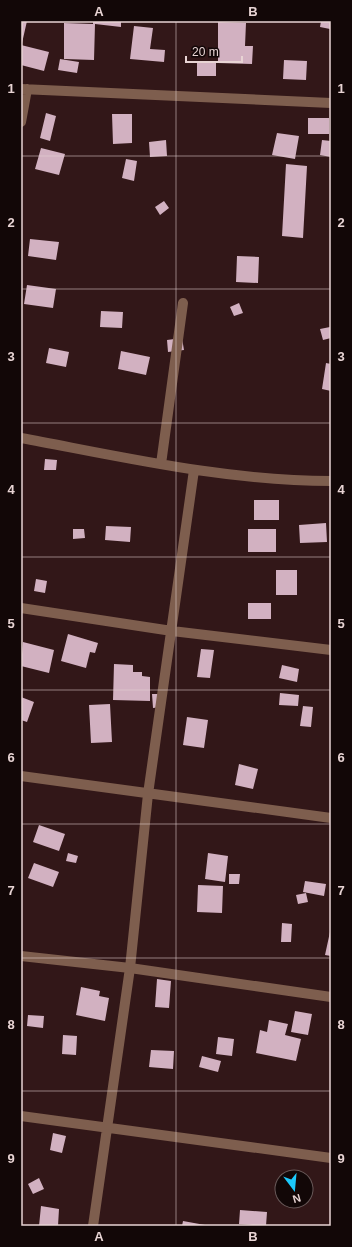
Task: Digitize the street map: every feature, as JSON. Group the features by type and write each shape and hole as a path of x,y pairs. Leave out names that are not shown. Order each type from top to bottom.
{"street":[{"path":"21,122 24,89 331,103"},
{"path":"161,464 183,303"},
{"path":"21,438 194,470 294,481 331,481"},
{"path":"93,1226 130,968 148,794 194,470"},
{"path":"21,608 172,631 331,650"},
{"path":"21,776 331,818"},
{"path":"21,956 130,968 331,997"},
{"path":"21,1116 331,1158"}],"building":[{"path":"21,21 27,21 22,43 21,43"},
{"path":"93,21 121,21 121,27 95,24 94,60 64,59 64,23 93,24"},
{"path":"321,21 331,21 330,29 320,27"},
{"path":"218,22 246,23 245,46 253,46 252,64 218,63"},
{"path":"134,26 153,28 150,49 165,50 164,62 130,59"},
{"path":"21,45 49,52 44,71 21,65"},
{"path":"60,59 79,62 77,73 58,70"},
{"path":"284,60 307,61 306,80 283,79"},
{"path":"197,62 216,62 216,76 197,76"},
{"path":"46,113 56,116 50,141 40,138"},
{"path":"112,114 132,114 132,143 113,144"},
{"path":"308,118 329,118 329,134 308,134"},
{"path":"277,133 299,136 295,159 272,155"},
{"path":"166,140 167,156 150,157 149,142"},
{"path":"322,140 331,141 331,157 320,155"},
{"path":"41,148 65,154 59,175 35,169"},
{"path":"126,159 137,161 134,181 122,178"},
{"path":"286,164 307,166 303,238 282,236"},
{"path":"164,201 169,208 160,215 155,207"},
{"path":"30,239 59,242 56,260 28,256"},
{"path":"237,256 259,257 258,283 236,282"},
{"path":"27,285 56,289 53,308 24,304"},
{"path":"239,303 243,313 234,316 230,307"},
{"path":"101,311 123,312 122,328 100,327"},
{"path":"330,327 331,338 323,340 320,329"},
{"path":"182,338 184,350 168,352 167,340"},
{"path":"49,348 69,352 66,367 46,363"},
{"path":"121,351 150,357 146,375 118,369"},
{"path":"326,363 331,364 331,391 322,389"},
{"path":"45,459 57,460 56,470 44,470"},
{"path":"254,500 279,500 279,520 254,520"},
{"path":"326,523 327,542 300,543 299,525"},
{"path":"106,526 131,527 130,542 105,540"},
{"path":"73,529 84,529 85,538 73,539"},
{"path":"248,529 276,529 276,552 248,552"},
{"path":"276,570 297,570 297,595 276,595"},
{"path":"36,579 47,581 45,593 34,591"},
{"path":"248,603 271,603 271,619 248,619"},
{"path":"68,634 98,643 95,653 90,652 86,668 61,661"},
{"path":"23,642 54,650 49,673 21,666"},
{"path":"201,649 214,650 210,678 197,677"},
{"path":"114,664 133,665 133,672 142,672 142,676 150,677 150,701 113,700"},
{"path":"282,665 299,669 297,682 279,678"},
{"path":"280,693 299,695 298,706 279,705"},
{"path":"152,694 162,694 162,707 153,708"},
{"path":"21,697 34,702 27,722 21,720"},
{"path":"110,704 112,742 91,743 89,705"},
{"path":"303,706 313,707 311,727 300,726"},
{"path":"187,717 208,720 204,748 183,745"},
{"path":"239,764 258,769 253,789 235,785"},
{"path":"39,825 65,834 59,851 33,842"},
{"path":"68,853 78,856 76,863 66,861"},
{"path":"208,853 228,856 225,882 205,879"},
{"path":"34,863 59,872 53,887 28,878"},
{"path":"229,874 240,874 239,884 229,884"},
{"path":"305,881 326,884 324,896 303,892"},
{"path":"198,885 223,886 222,913 197,912"},
{"path":"306,893 308,902 298,904 296,895"},
{"path":"282,923 292,924 291,942 281,942"},
{"path":"331,932 331,956 325,955"},
{"path":"157,979 171,981 169,1008 155,1007"},
{"path":"81,987 100,991 99,996 109,998 105,1021 76,1015"},
{"path":"295,1011 312,1014 308,1035 291,1032"},
{"path":"28,1015 44,1016 43,1028 27,1026"},
{"path":"269,1020 288,1024 285,1035 301,1039 296,1061 256,1053 260,1030 267,1032"},
{"path":"63,1035 77,1036 76,1055 62,1054"},
{"path":"218,1037 234,1039 232,1056 216,1054"},
{"path":"151,1050 174,1051 173,1069 149,1067"},
{"path":"202,1056 221,1061 218,1072 199,1067"},
{"path":"53,1133 66,1136 62,1153 50,1150"},
{"path":"39,1178 44,1189 33,1194 28,1184"},
{"path":"41,1206 59,1209 58,1226 39,1226"},
{"path":"240,1210 267,1212 266,1226 239,1224"},
{"path":"183,1221 205,1225 182,1226"}]}
